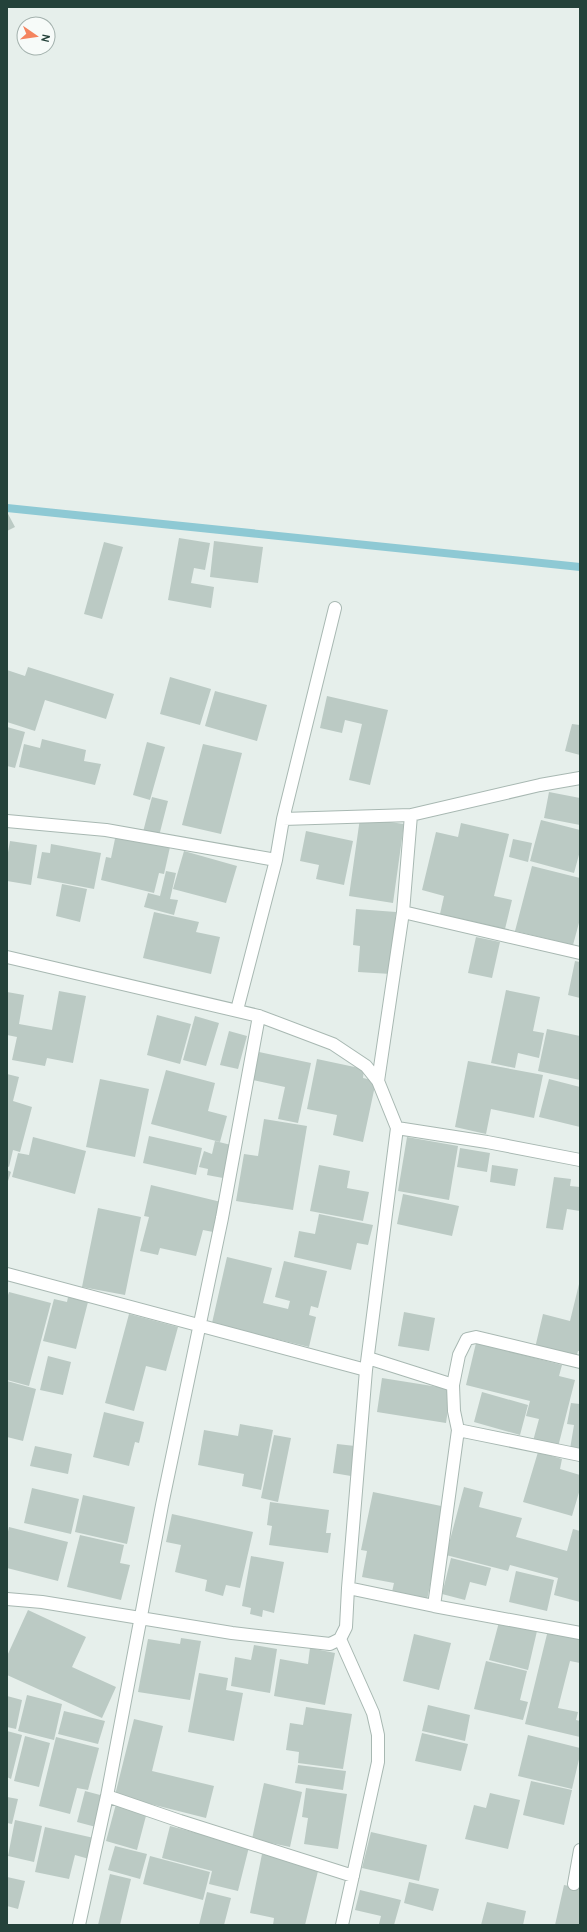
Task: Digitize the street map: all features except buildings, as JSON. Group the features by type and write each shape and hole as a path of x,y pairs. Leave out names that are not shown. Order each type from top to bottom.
{"street":[{"path":"237,1010 276,860 283,819 335,608"},
{"path":"283,819 411,815 540,785 580,778"},
{"path":"378,1081 403,912 411,815"},
{"path":"7,821 106,830 276,860"},
{"path":"403,912 580,954"},
{"path":"7,957 237,1010 259,1016 333,1044 366,1066 378,1081 397,1128 367,1364 345,1633 340,1639 330,1644 232,1633 42,1602 7,1599"},
{"path":"79,1925 107,1796 139,1618 222,1218 259,1016"},
{"path":"397,1128 487,1142 580,1160"},
{"path":"7,1274 199,1326 367,1364 453,1386"},
{"path":"434,1606 458,1430 454,1411 453,1386 459,1355 466,1339 476,1337 580,1362"},
{"path":"458,1430 580,1455"},
{"path":"348,1588 434,1606 580,1633"},
{"path":"340,1639 373,1713 378,1735 378,1762 342,1925"},
{"path":"107,1796 353,1876"},
{"path":"574,1884 580,1850"}],"waterway":[{"path":"7,508 580,567"}]}
